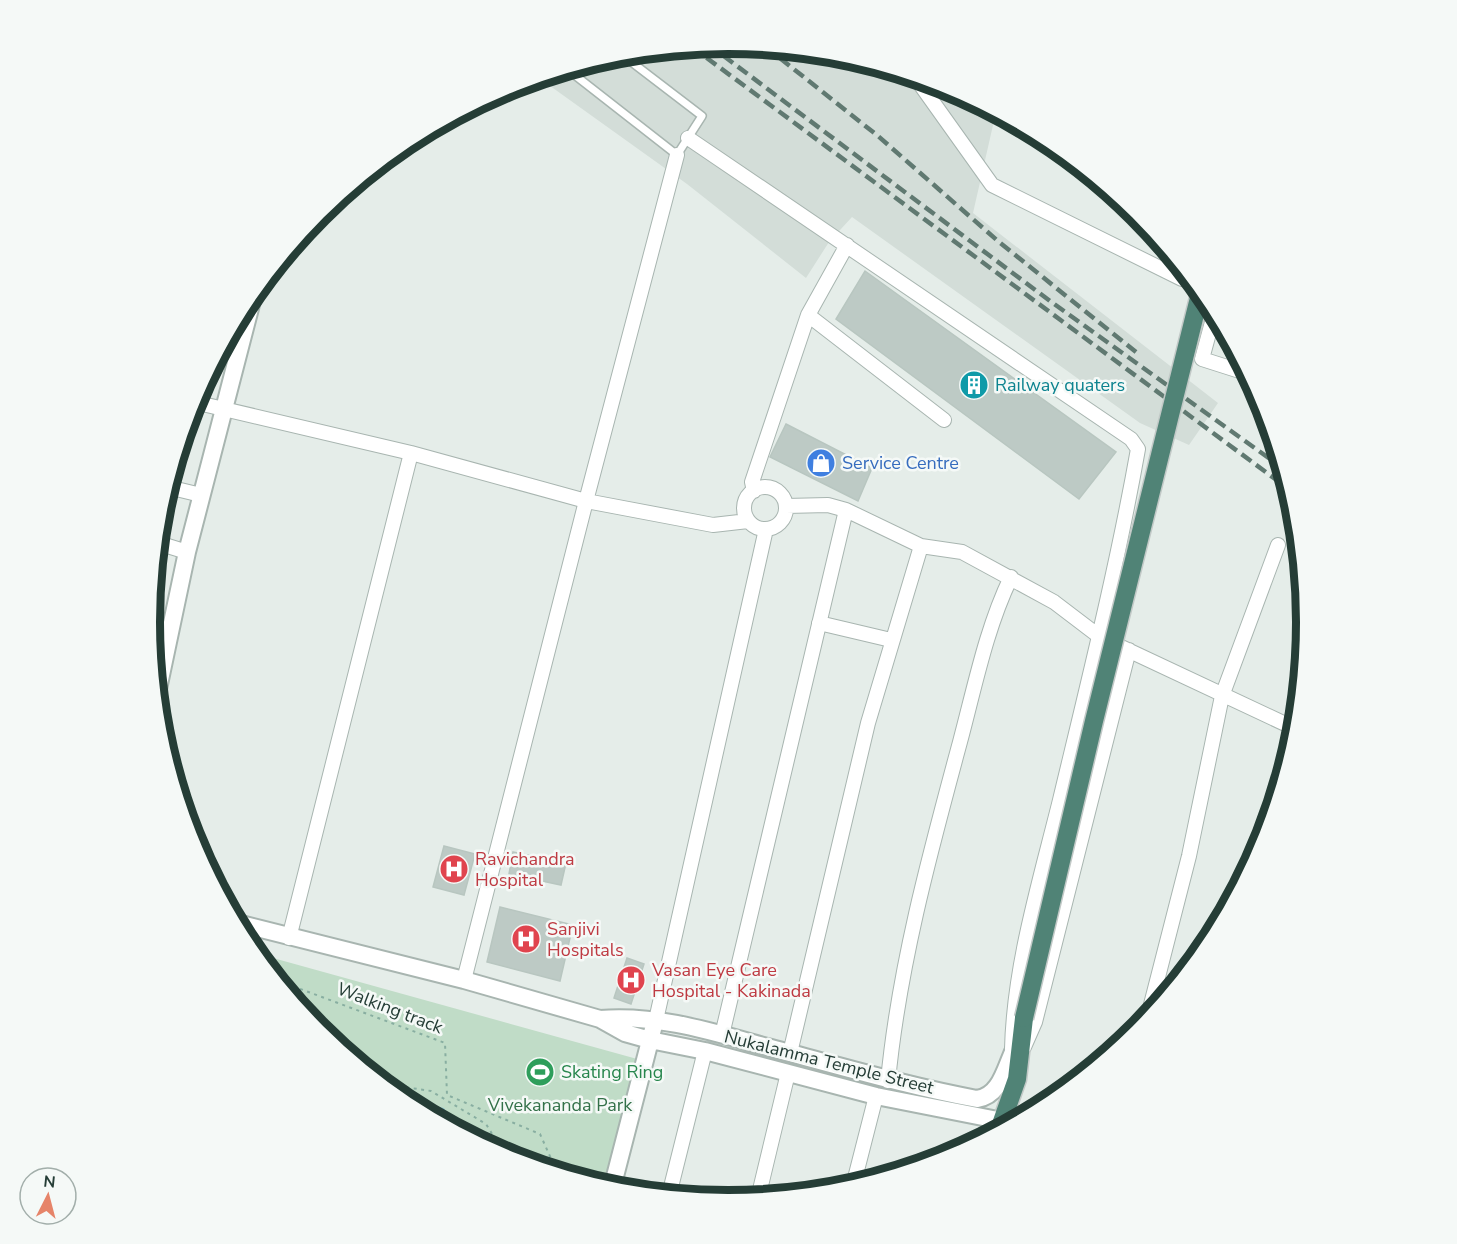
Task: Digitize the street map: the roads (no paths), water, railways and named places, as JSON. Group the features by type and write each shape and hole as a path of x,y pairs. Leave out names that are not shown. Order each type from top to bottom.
{"highway":[{"path":"1006,1117 1017,1079 1018,1046 1024,1018 1094,721 1198,302"}],"street":[{"path":"923,89 992,185 1181,278"},
{"path":"688,138 1131,439 1138,449 1100,638 1032,913 1012,1015 1018,1046"},
{"path":"464,980 585,501 677,155"},
{"path":"754,490 752,482 808,315 847,244"},
{"path":"808,315 944,420"},
{"path":"163,666 187,552 246,323"},
{"path":"1212,324 1202,359 1238,370"},
{"path":"204,405 411,453 585,501 713,525 748,521 759,528 766,529 779,524 786,513 786,506 780,494 774,489 754,490 749,495 744,508 748,521"},
{"path":"289,938 411,453"},
{"path":"176,489 201,495"},
{"path":"786,506 828,505 846,510 921,546 962,552 1054,602 1100,638 1287,725"},
{"path":"722,1035 846,510"},
{"path":"615,1178 656,1020 766,529"},
{"path":"165,545 187,552"},
{"path":"1152,1001 1189,856 1222,696 1278,545"},
{"path":"790,1053 868,723 921,546"},
{"path":"888,1080 899,992 946,794 994,613 1011,577"},
{"path":"819,623 891,640"},
{"path":"1018,1046 1035,1022 1129,650"},
{"name":"Nukalamma Temple Street","path":"249,927 464,980 600,1019 625,1033 650,1040 705,1051 876,1095 996,1122"},
{"name":"Nukalamma Temple Street","path":"600,1019 628,1017 656,1020 722,1035 888,1080 977,1099 988,1097 997,1089 1018,1046"},
{"path":"671,1187 705,1051"},
{"path":"760,1189 788,1073"},
{"path":"856,1175 876,1095"}],"lane":[{"path":"575,75 677,155 702,116 632,63"}],"water":[{"path":"430,1105 444,1108 448,1116"}],"railway":[{"path":"721,54 1050,301 1273,461"},
{"path":"702,55 1279,482"},
{"path":"778,56 878,136 999,242 1136,352"}],"place":[{"name":"Railway quaters","path":"974,385"},
{"name":"Service Centre","path":"821,463"},
{"name":"Ravichandra Hospital","path":"454,869"},
{"name":"Sanjivi Hospitals","path":"526,939"},
{"name":"Vasan Eye Care Hospital - Kakinada","path":"631,980"},
{"name":"Skating Ring","path":"540,1072"}],"park label":[{"name":"Vivekananda Park","path":"560,1105"}]}
